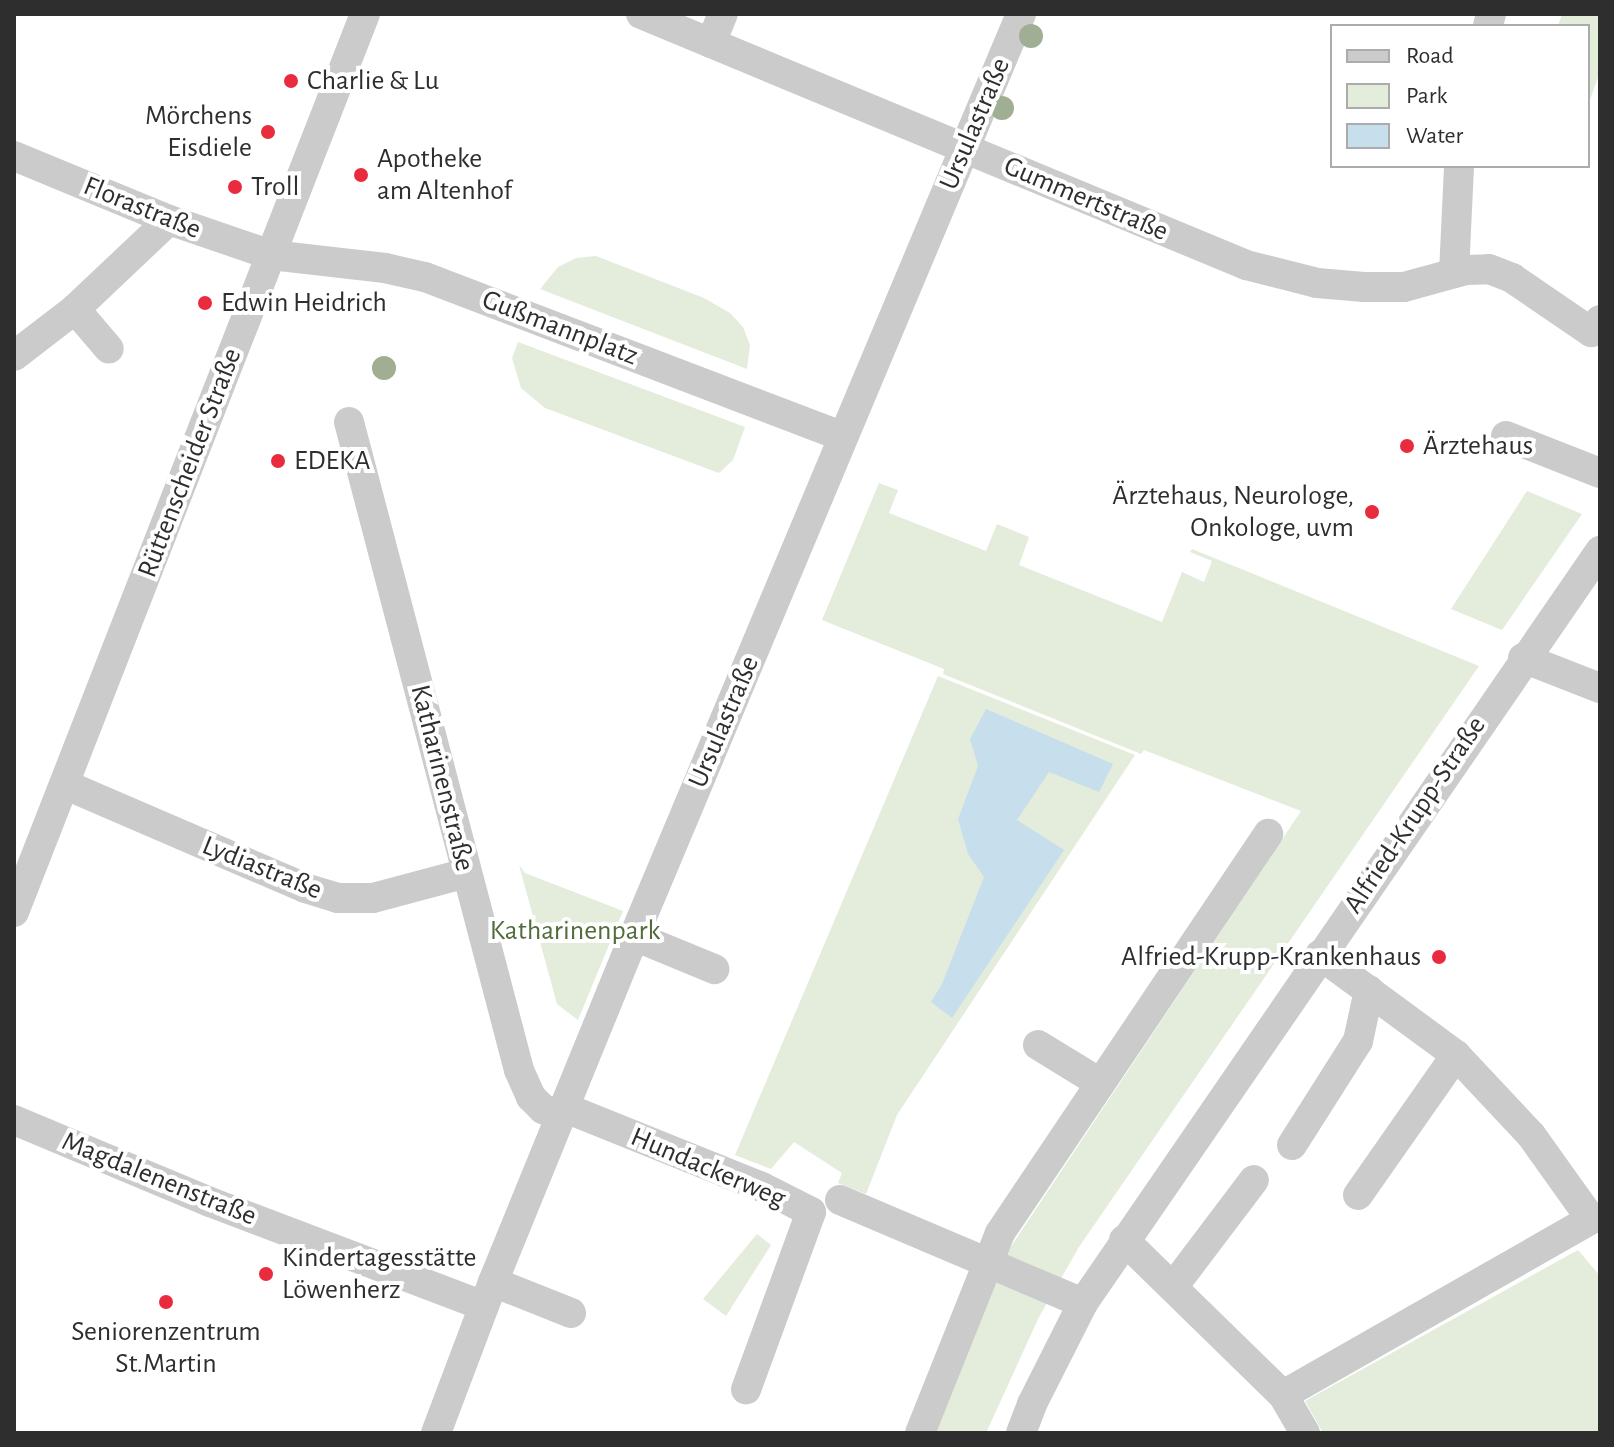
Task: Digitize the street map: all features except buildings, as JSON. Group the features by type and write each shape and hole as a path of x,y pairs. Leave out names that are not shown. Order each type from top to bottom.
{"street":[{"name":"Rüttenscheider Straße","path":"14,912 365,14"},
{"name":"Gummertstraße","path":"641,14 1224,257 1292,278 1341,286 1404,287 1478,269 1502,273 1595,326"},
{"path":"711,43 723,14"},
{"name":"Ursulastraße","path":"436,1433 488,1294 634,936 808,523 841,436 1021,14"},
{"name":"Florastraße","path":"14,156 169,220 271,255"},
{"path":"1454,273 1459,168"},
{"path":"14,356 75,309 169,220"},
{"name":"Gußmannplatz","path":"271,255 385,268 425,277 841,436"},
{"path":"75,309 109,349"},
{"name":"Katharinenstraße","path":"349,422 519,1070 531,1097 543,1109 562,1112"},
{"path":"1506,436 1600,473"},
{"name":"Alfried-Krupp-Straße","path":"1025,1430 1083,1303 1124,1240 1523,658 1600,551"},
{"path":"1523,658 1600,688"},
{"name":"Lydiastraße","path":"66,785 305,888 337,898 373,898 466,873"},
{"path":"920,1433 1000,1233 1268,834"},
{"path":"634,936 714,969"},
{"path":"1283,1395 1591,1219 1531,1135 1456,1055 1320,955"},
{"path":"1292,1145 1358,1041 1369,990"},
{"path":"1038,1045 1100,1083"},
{"path":"1358,1195 1456,1055"},
{"name":"Hundackerweg","path":"562,1112 762,1187 811,1212 746,1390"},
{"name":"Magdalenenstraße","path":"14,1120 210,1202 488,1294 571,1313"},
{"path":"1173,1287 1254,1180"},
{"path":"840,1200 1083,1303"},
{"path":"1124,1240 1283,1395 1305,1433"}],"green space":[{"path":"1562,14 1600,14 1600,72 1590,100 1590,24 1559,24"},
{"path":"596,256 704,298 730,313 743,327 750,345 747,369 540,289 558,267 576,258"},
{"path":"518,342 745,427 733,460 719,473 545,408 521,388 512,358"},
{"path":"879,483 898,490 889,513 986,551 997,524 1029,537 1019,565 1162,622 1182,572 1204,582 1212,561 1190,552 1192,549 1479,666 1079,1247 1039,1317 986,1433 932,1433 1004,1257 1301,811 1144,750 1141,754 943,674 944,669 822,620"},
{"path":"1527,491 1582,514 1502,630 1451,609"},
{"path":"938,676 1135,755 897,1115 866,1194 838,1183 842,1173 794,1142 771,1169 735,1155"},
{"name":"Katharinenpark","path":"519,865 525,873 623,911 578,1020 557,1004"},
{"path":"757,1234 771,1245 726,1316 703,1299"},
{"path":"1578,1250 1600,1276 1600,1433 1323,1433 1305,1401"}],"water":[{"path":"986,709 1113,764 1099,792 1049,772 1017,820 1064,850 952,1018 931,1002 942,984 984,877 968,854 958,819 978,766 970,739"}],"place":[{"name":"Charlie & Lu","path":"291,81"},
{"name":"Mörchens Eisdiele","path":"268,132"},
{"name":"Apotheke am Altenhof","path":"361,175"},
{"name":"Troll","path":"235,187"},
{"name":"Edwin Heidrich","path":"205,303"},
{"name":"Ärztehaus","path":"1407,446"},
{"name":"EDEKA","path":"278,461"},
{"name":"Ärztehaus, Neurologe, Onkologe, uvm","path":"1372,512"},
{"name":"Alfried-Krupp-Krankenhaus","path":"1439,957"},
{"name":"Kindertagesstätte Löwenherz","path":"266,1274"},
{"name":"Seniorenzentrum St.Martin","path":"166,1302"}]}
